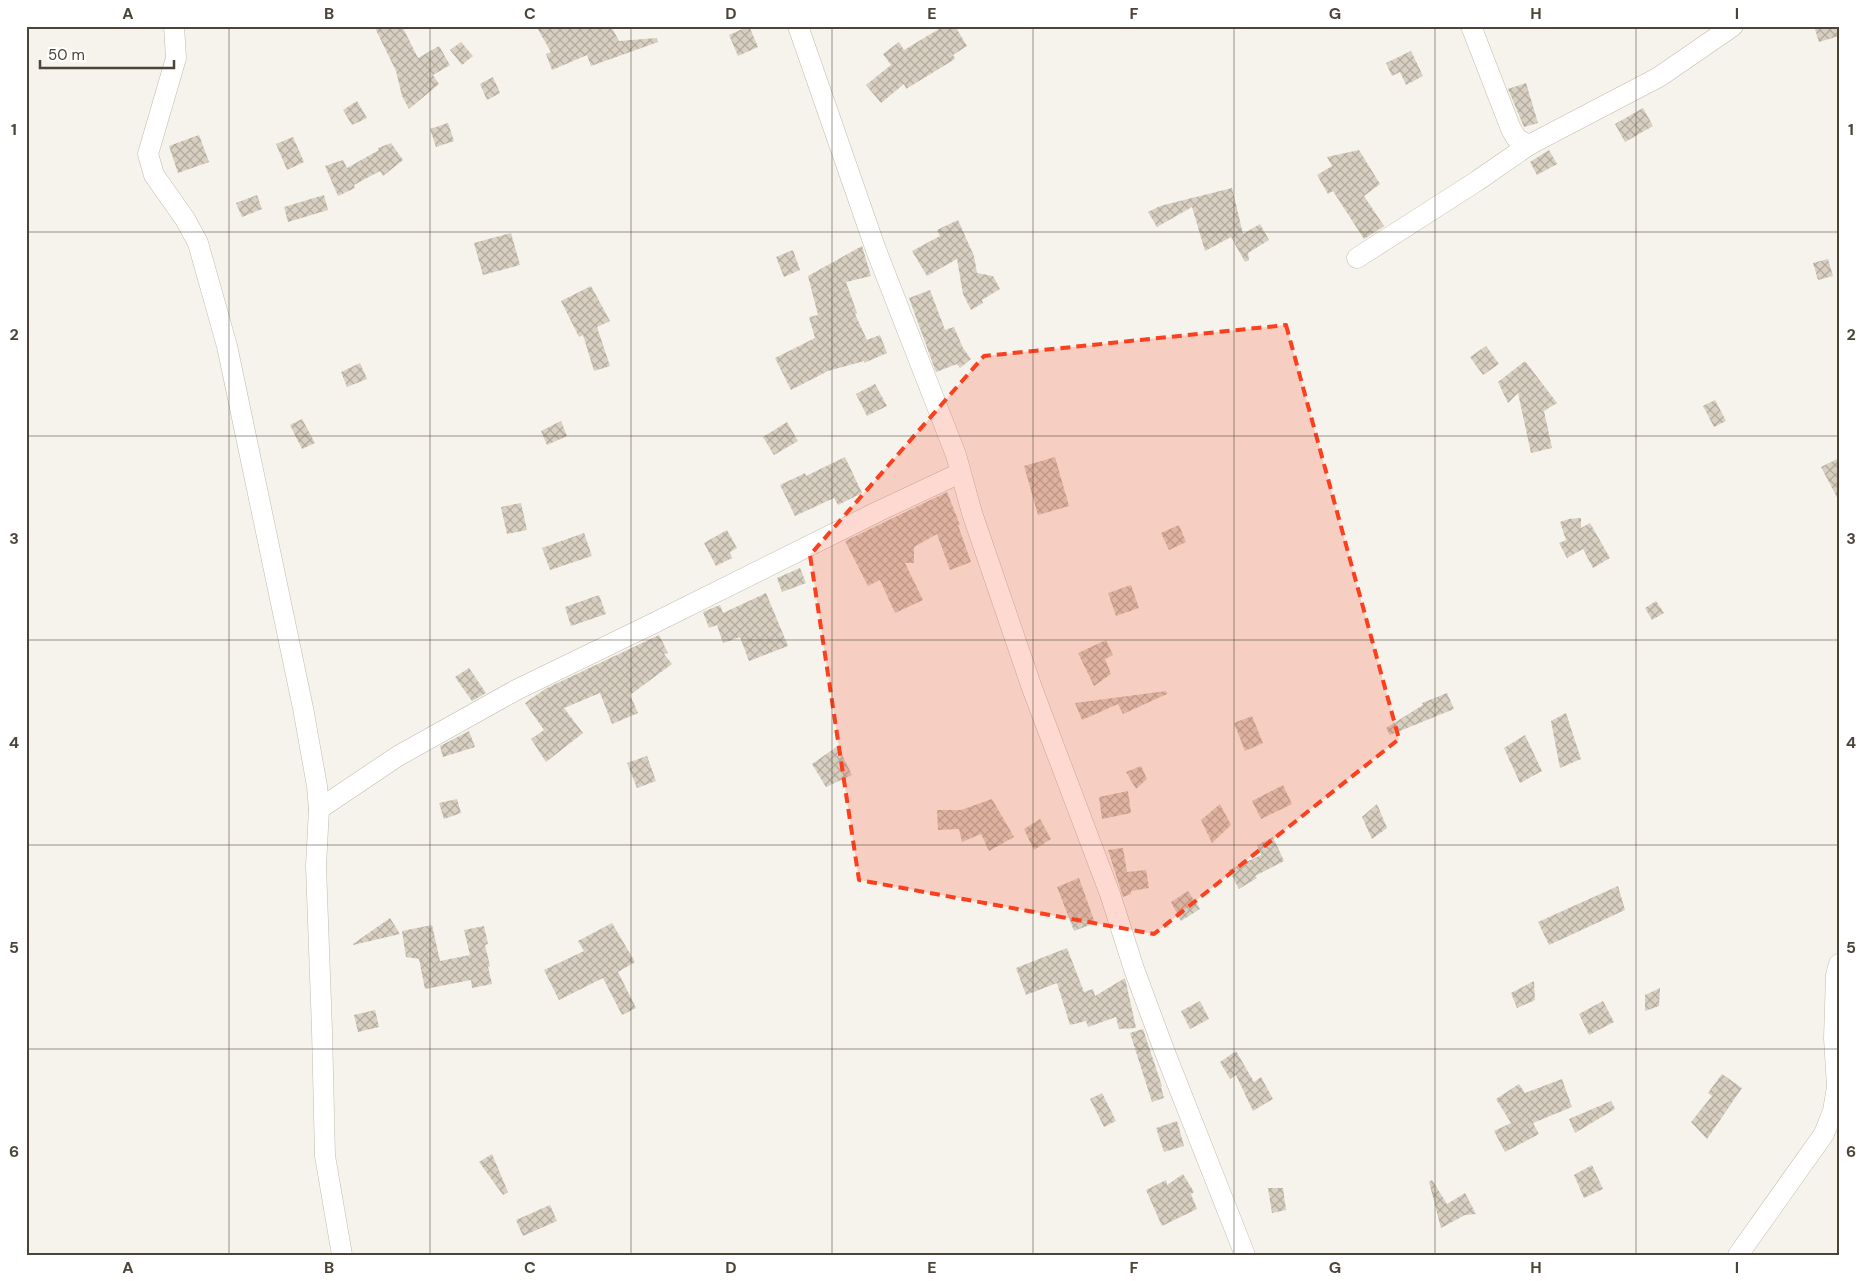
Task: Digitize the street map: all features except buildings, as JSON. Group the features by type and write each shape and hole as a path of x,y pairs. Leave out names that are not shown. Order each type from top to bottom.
{"street":[{"path":"174,26 176,58 148,154 154,175 185,219 198,242 213,292 227,346 303,708 317,786 319,809 316,866 325,1156 342,1255"},
{"path":"798,26 876,250 956,455 972,513 1032,688 1110,894 1134,969 1245,1255"},
{"path":"1471,26 1511,129 1517,139 1529,145"},
{"path":"1357,258 1529,145 1659,77 1733,26"},
{"path":"319,809 398,756 516,690 878,511 960,473"},
{"path":"1738,1255 1824,1134 1833,1111 1837,1087 1834,1038 1836,975 1839,964"}],"highlighted area":[{"path":"1286,325 1399,739 1154,934 859,880 810,555 984,356"}]}
